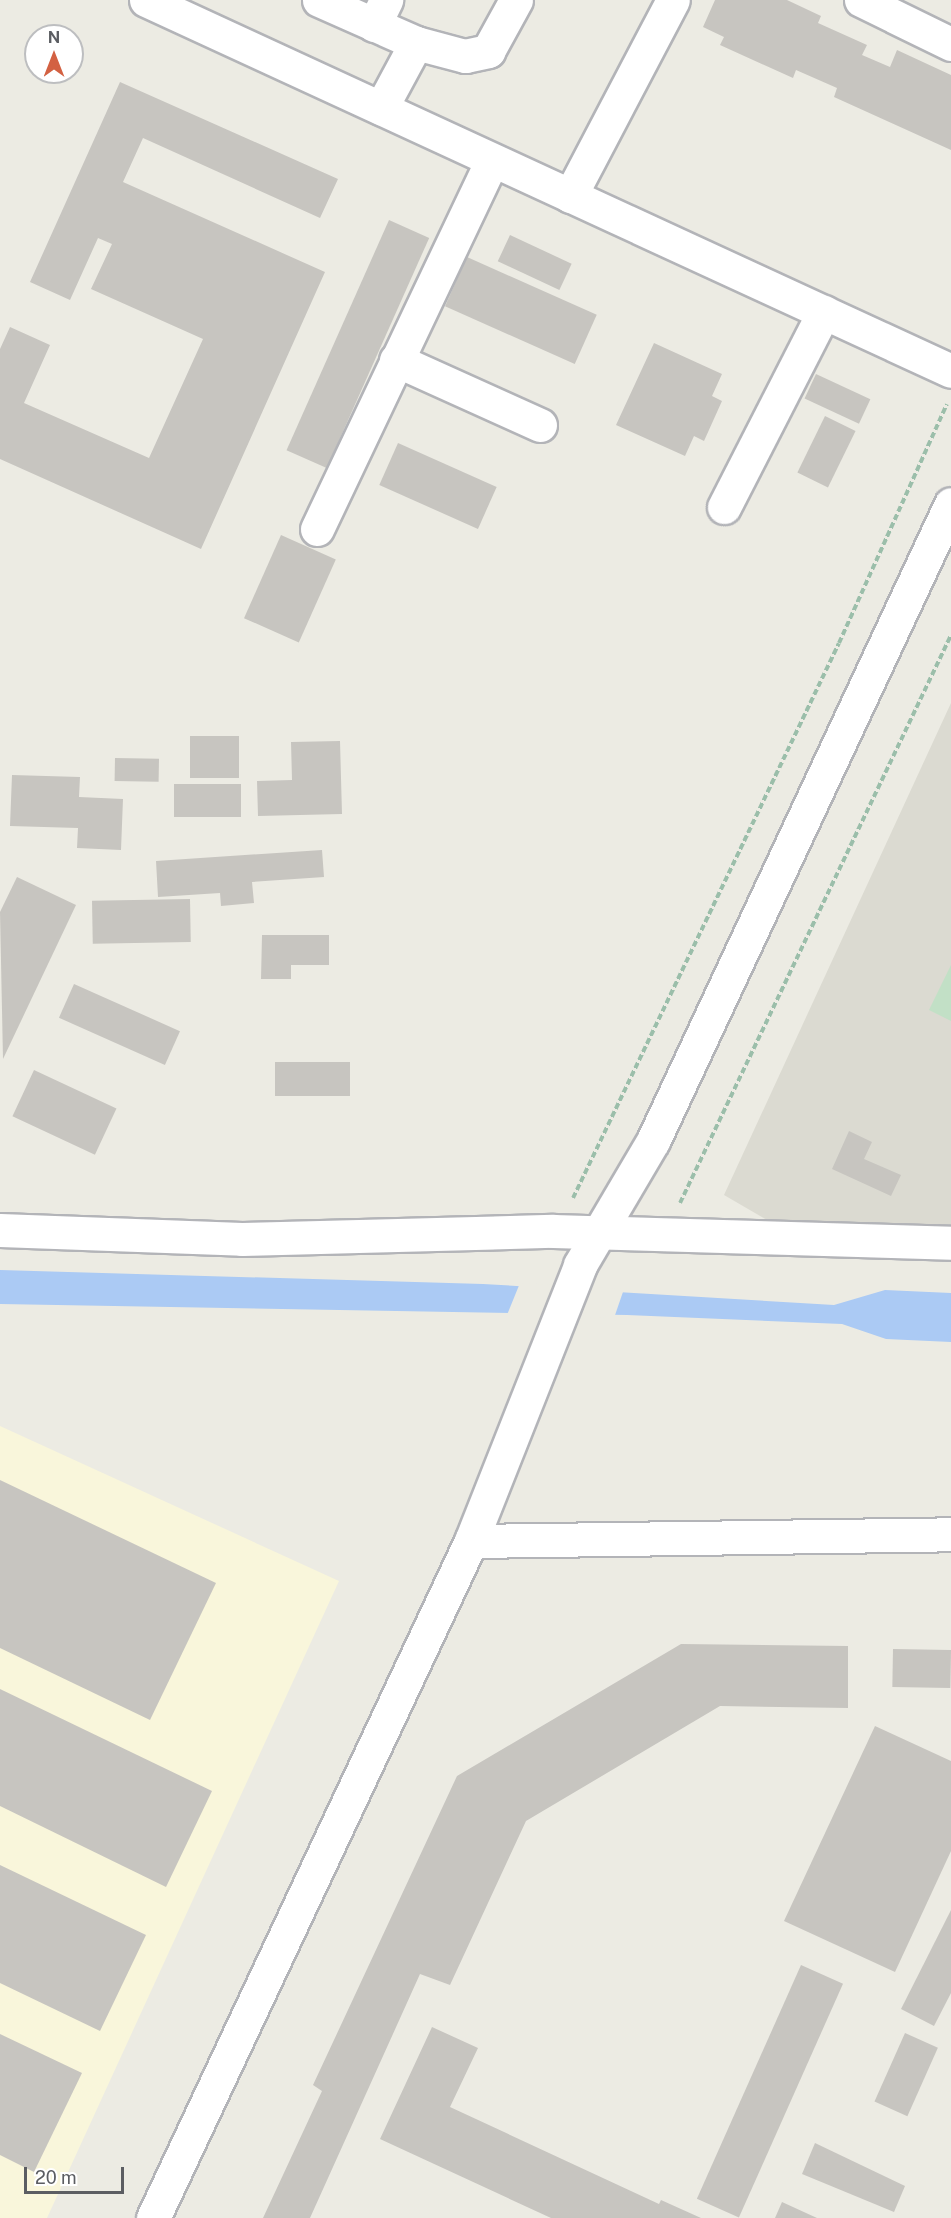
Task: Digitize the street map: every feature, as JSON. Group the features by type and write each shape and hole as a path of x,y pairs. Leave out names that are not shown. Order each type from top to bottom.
{"street":[{"path":"146,0 951,371"},
{"path":"319,0 380,13 416,43 465,56 488,51 516,0"},
{"path":"570,196 673,0"},
{"path":"861,0 951,44"},
{"path":"381,108 416,43"},
{"path":"317,529 492,160"},
{"path":"724,507 824,312"},
{"path":"396,360 540,425"},
{"path":"153,2218 471,1541 580,1265 601,1233 653,1141 951,504"},
{"path":"0,1230 242,1239 553,1232 666,1233 951,1243"},
{"path":"471,1541 951,1534"}],"path":[{"path":"553,1232 584,1178 834,654 951,395"},
{"path":"666,1233 951,635"}],"shaded area":[{"path":"951,703 951,1226 767,1220 724,1195"},
{"path":"0,1426 339,1581 47,2218 0,2218"}],"green space":[{"path":"951,965 951,1021 929,1010"}],"water":[{"path":"0,1270 483,1284 834,1305 885,1290 951,1293 951,1342 886,1339 842,1324 627,1315 0,1304"}],"pier":[{"path":"520,1283 624,1289 614,1318 507,1315"}],"building":[{"path":"715,0 787,0 821,16 818,23 867,45 862,55 890,67 897,50 951,75 951,150 834,97 837,88 796,70 793,78 720,45 724,37 703,27"},
{"path":"120,82 338,179 320,218 143,138 123,182 325,272 201,549 0,459 0,349 10,327 50,345 24,403 149,458 203,339 91,289 112,244 98,238 70,300 30,282"},
{"path":"389,220 429,238 327,468 287,450"},
{"path":"510,235 572,264 559,290 498,261"},
{"path":"467,257 597,315 575,364 445,306"},
{"path":"654,343 722,374 712,396 722,401 704,441 694,436 685,456 616,425"},
{"path":"816,374 870,399 859,424 805,398"},
{"path":"825,416 856,431 828,488 797,473"},
{"path":"398,443 497,487 478,529 379,485"},
{"path":"281,535 336,559 299,643 244,618"},
{"path":"190,736 239,736 239,778 190,778"},
{"path":"340,741 342,814 258,816 257,781 292,780 291,742"},
{"path":"115,758 159,759 159,782 115,781"},
{"path":"12,775 80,777 79,797 123,799 121,850 77,848 78,828 10,826"},
{"path":"174,784 241,784 241,817 174,817"},
{"path":"322,850 324,877 252,882 254,903 221,906 220,893 158,897 156,861"},
{"path":"17,877 76,905 3,1059 0,912"},
{"path":"190,899 191,942 93,944 92,901"},
{"path":"262,935 329,935 329,965 291,965 291,979 261,979"},
{"path":"74,984 180,1031 165,1065 59,1018"},
{"path":"275,1062 350,1062 350,1096 275,1096"},
{"path":"34,1070 116,1108 95,1155 12,1116"},
{"path":"849,1131 872,1142 864,1159 901,1175 891,1196 832,1169"},
{"path":"0,1480 216,1583 150,1720 0,1648"},
{"path":"681,1644 848,1646 848,1708 720,1706 526,1821 450,1985 420,1974 310,2218 263,2218 322,2091 313,2085 457,1776"},
{"path":"893,1649 951,1650 950,1688 892,1687"},
{"path":"0,1689 212,1791 166,1887 0,1806"},
{"path":"875,1726 951,1761 951,1851 895,1972 784,1921"},
{"path":"0,1865 146,1935 100,2031 0,1983"},
{"path":"951,1910 951,1993 934,2026 901,2009"},
{"path":"801,1965 843,1984 739,2218 697,2199"},
{"path":"432,2027 478,2048 450,2107 659,2204 661,2200 701,2218 551,2218 380,2139"},
{"path":"905,2033 938,2048 907,2116 874,2102"},
{"path":"0,2034 82,2073 34,2172 0,2155"},
{"path":"815,2143 905,2186 894,2212 802,2174"},
{"path":"782,2202 817,2218 775,2218"}]}
